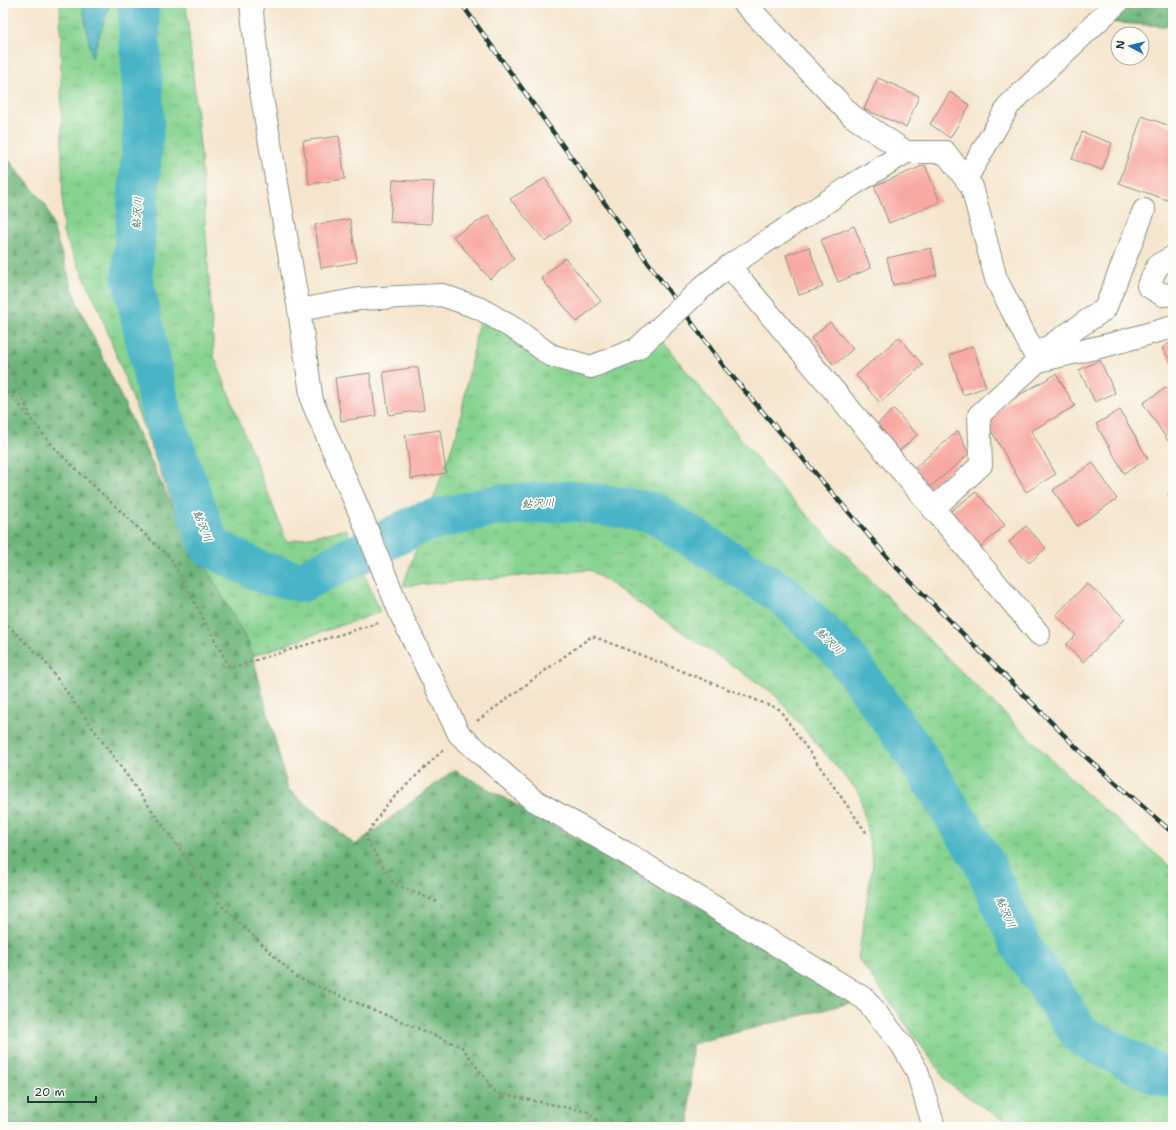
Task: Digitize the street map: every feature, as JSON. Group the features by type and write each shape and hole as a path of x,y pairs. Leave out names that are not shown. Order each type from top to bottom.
{"street":[{"path":"251,3 260,86 299,310 312,401 363,520 401,616 459,734 532,799 629,855 865,1000 902,1045 917,1071 934,1127"},
{"path":"744,3 852,116 906,152"},
{"path":"966,179 1009,105 1117,3"},
{"path":"299,310 359,300 442,295 481,309 518,331 550,355 591,367 637,348 705,285 729,266 854,184 906,152 945,152 972,187 996,279 1036,358"},
{"path":"933,509 981,465 979,414 1036,358 1105,309 1144,210"},
{"path":"1173,257 1158,265 1148,286 1163,295 1173,294"},
{"path":"729,266 1038,634"},
{"path":"1036,358 1108,345 1173,327"}],"path":[{"path":"3,355 33,421"},
{"path":"3,388 14,398 57,451 171,559 230,668 401,616"},
{"path":"3,622 43,659 218,902 296,977 462,1047 496,1093 589,1112 603,1127"},
{"path":"437,902 393,883 365,837 387,804 459,734 592,636 780,709 868,835"}],"green space":[{"path":"60,3 186,3 201,157 214,356 287,542 346,529 380,612 253,656 176,514 99,309 63,233"},
{"path":"1108,3 1173,3 1173,27 1105,22"},
{"path":"3,153 46,205 77,302 171,504 250,646 288,789 355,845 454,770 865,999 692,1044 689,1127 3,1127"},
{"path":"481,309 591,367 658,336 780,487 939,650 1089,796 1173,869 1173,1127 1028,1127 998,1117 949,1084 858,958 873,862 860,794 773,693 590,570 403,586 459,426"}],"water":[{"path":"82,3 110,3 92,58"}],"building":[{"path":"878,78 919,96 906,127 864,109"},
{"path":"950,92 970,105 950,138 930,124"},
{"path":"1142,116 1173,127 1173,202 1119,183"},
{"path":"1082,132 1112,143 1102,170 1072,159"},
{"path":"339,136 345,179 309,184 303,141"},
{"path":"925,165 940,202 889,223 874,186"},
{"path":"545,178 570,222 546,242 510,199"},
{"path":"393,180 434,182 431,224 390,222"},
{"path":"489,215 514,259 490,279 453,236"},
{"path":"350,219 357,262 321,268 315,225"},
{"path":"854,226 871,268 838,282 821,240"},
{"path":"809,247 823,287 799,295 786,255"},
{"path":"931,248 937,275 893,285 887,258"},
{"path":"565,258 601,301 577,322 541,278"},
{"path":"830,322 853,349 834,365 811,338"},
{"path":"899,337 923,365 880,403 856,375"},
{"path":"1173,341 1173,365 1162,348"},
{"path":"973,346 986,387 963,395 950,355"},
{"path":"1100,360 1115,393 1095,402 1079,370"},
{"path":"418,367 424,410 389,415 383,372"},
{"path":"370,373 376,416 341,421 335,378"},
{"path":"1056,374 1075,406 1031,431 1056,474 1026,492 983,416"},
{"path":"1167,387 1173,396 1173,438 1168,441 1143,403"},
{"path":"894,409 917,435 899,451 876,425"},
{"path":"1120,410 1148,459 1124,473 1096,424"},
{"path":"440,430 446,473 411,479 405,435"},
{"path":"958,431 969,454 929,488 913,469"},
{"path":"1093,463 1117,499 1077,526 1053,490"},
{"path":"1173,491 1173,502 1168,494"},
{"path":"976,492 1005,525 980,548 948,513"},
{"path":"1026,526 1046,548 1029,563 1009,542"},
{"path":"1087,583 1125,619 1083,662 1066,645 1076,635 1056,615"}],"waterway":[{"name":"鮎沢川","path":"138,3 144,120 132,276 162,415 210,546 263,573 301,582 421,523 498,505 576,501 654,513 785,596 845,656 911,747 983,861 1022,948 1082,1036 1159,1075 1173,1078"}],"railway":[{"path":"461,3 725,368 895,566 1086,757 1173,833"}]}
